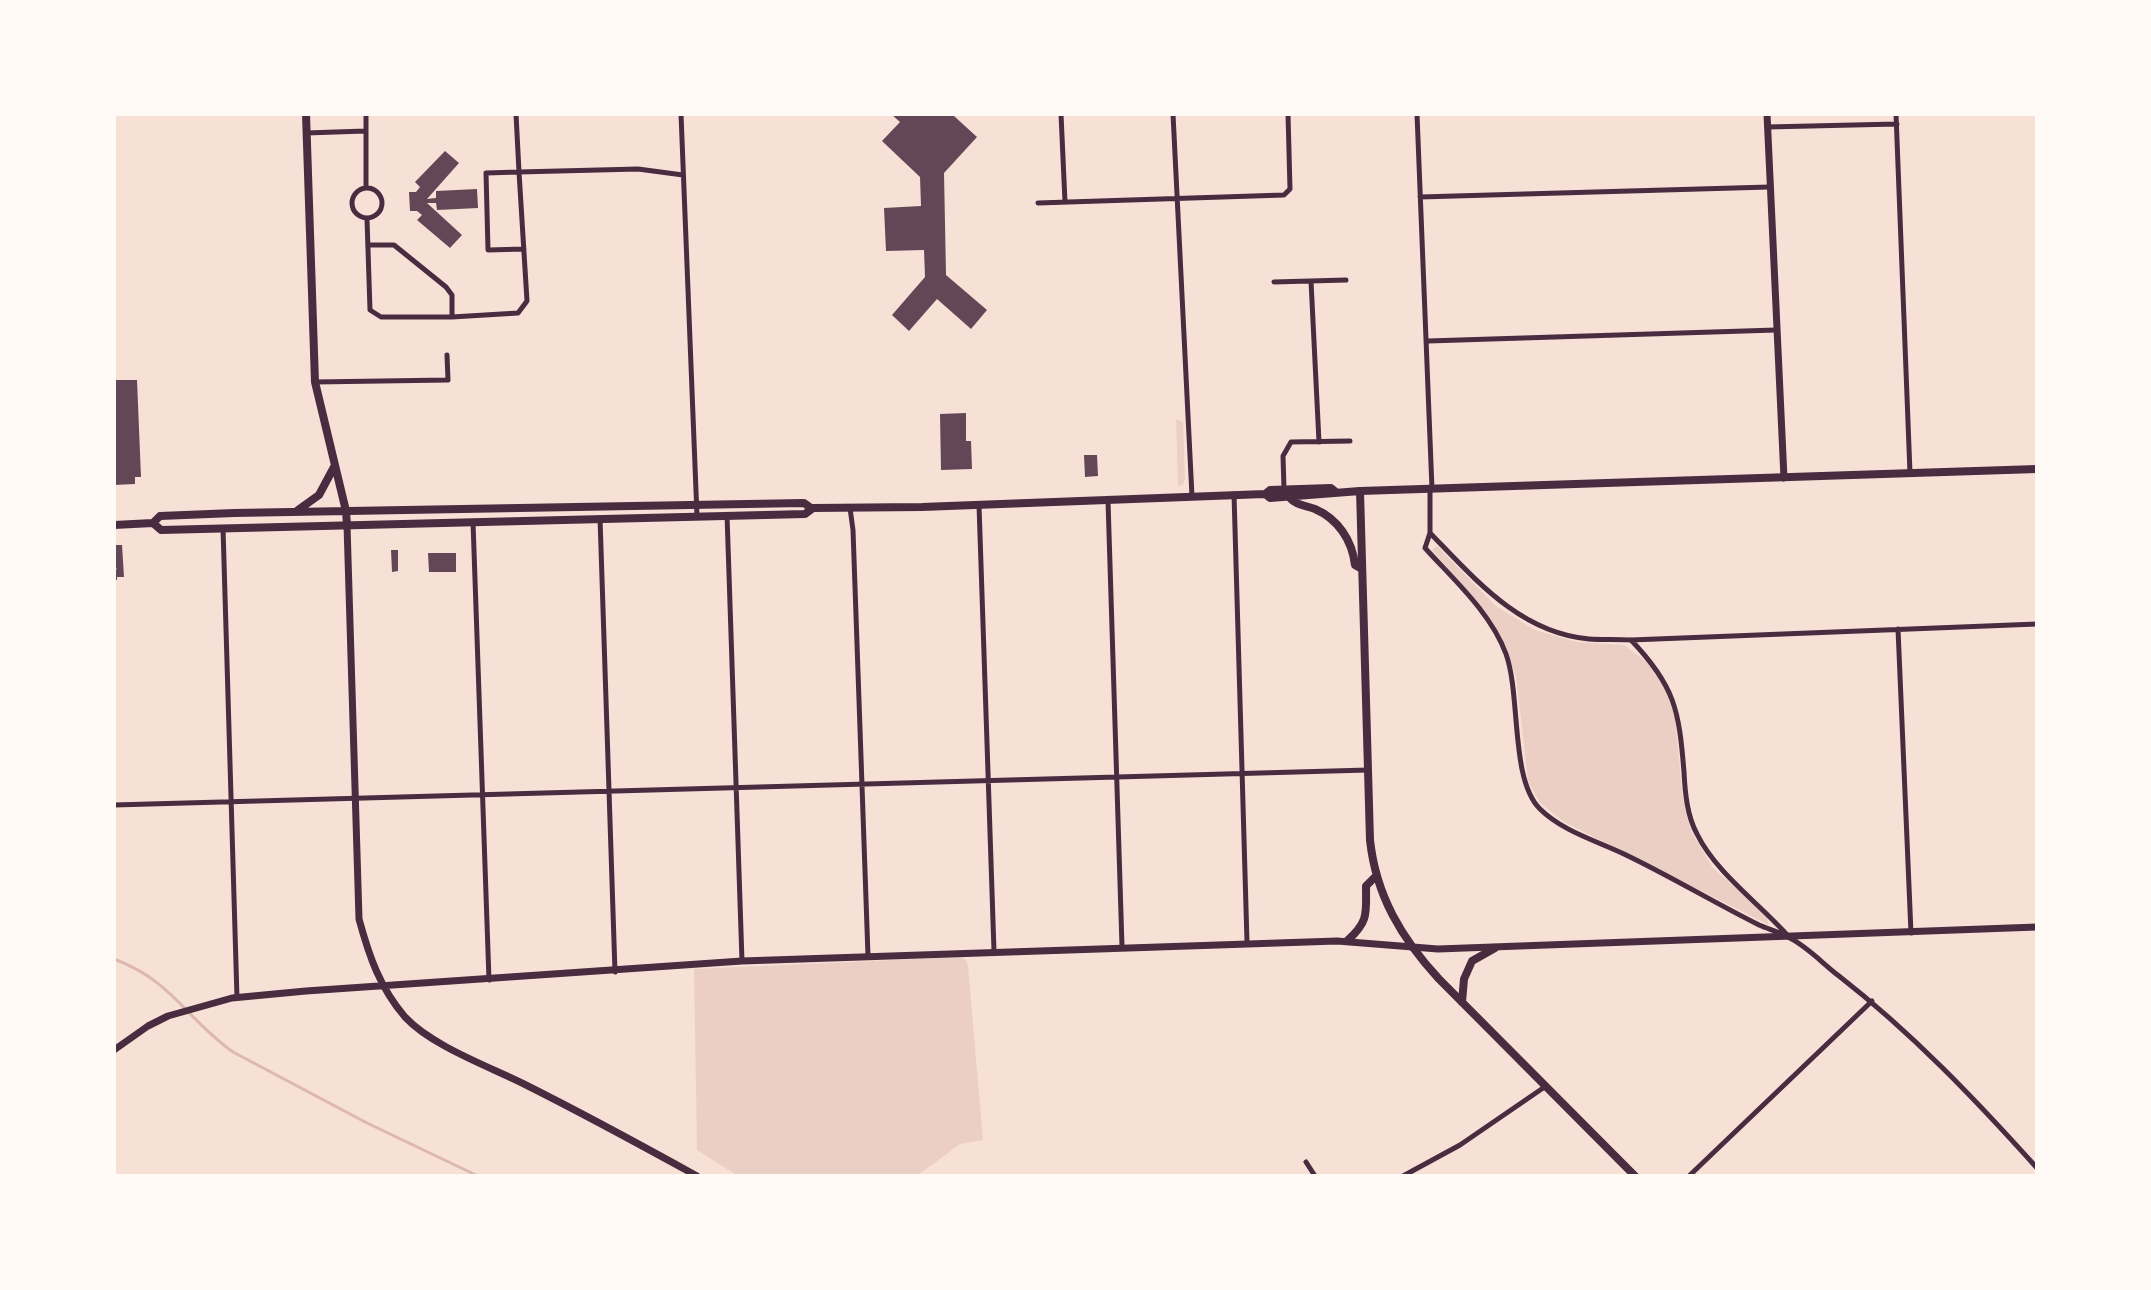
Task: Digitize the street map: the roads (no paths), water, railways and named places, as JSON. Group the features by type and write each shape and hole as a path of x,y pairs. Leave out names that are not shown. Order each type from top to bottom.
{"main road":[{"path":"306,114 315,382 346,511 347,525"},
{"path":"296,512 319,495 334,467"},
{"path":"114,525 153,523 160,516 296,512 804,503 811,508 979,505 1265,494 1270,489 1287,493 1332,495 1335,492 1360,491 2037,469"},
{"path":"1360,491 1370,840 1376,876 1390,913 1412,947 1462,1002 1546,1086 1629,1175"},
{"path":"1287,493 1295,504 1319,511 1337,524 1350,546 1355,565 1362,569"},
{"path":"727,515 733,508 759,508 765,504"},
{"path":"153,523 161,530 805,514 811,508"},
{"path":"1348,940 1362,927 1366,919 1365,886 1376,876"},
{"path":"1462,1002 1464,979 1472,961 1489,954 1495,948"}],"street":[{"path":"366,114 366,186"},
{"path":"367,219 369,310 381,317 452,317 518,313 527,301 516,114"},
{"path":"681,114 697,516"},
{"path":"1061,114 1065,202"},
{"path":"1173,114 1192,496"},
{"path":"1038,203 1284,195 1290,189 1288,114"},
{"path":"1417,114 1428,341 1431,489 1430,533 1425,548 1476,604 1504,650 1514,688 1524,779 1533,801 1563,826 1624,854 1760,925 1790,938"},
{"path":"1767,114 1784,478"},
{"path":"1896,114 1910,473"},
{"path":"1767,127 1897,124"},
{"path":"306,133 365,131"},
{"path":"524,249 488,250 486,173 638,169 683,175"},
{"path":"366,186 381,196 383,206 376,216 367,219 357,216 351,207 352,198 366,186"},
{"path":"1420,197 1769,188"},
{"path":"368,245 394,245 447,287 452,295 452,317"},
{"path":"1274,282 1346,280"},
{"path":"1311,281 1319,442"},
{"path":"1428,341 1776,330"},
{"path":"315,382 448,380 447,355"},
{"path":"1287,493 1283,456 1291,442 1350,441"},
{"path":"1234,495 1247,942"},
{"path":"1108,501 1122,946"},
{"path":"979,505 994,951"},
{"path":"850,508 868,956"},
{"path":"727,515 742,961"},
{"path":"600,518 615,972"},
{"path":"473,522 489,980"},
{"path":"347,525 360,919 369,957 382,987 407,1018 441,1042 599,1122 697,1176"},
{"path":"223,528 237,998"},
{"path":"1430,533 1508,608 1524,618 1565,634 1588,639 1631,640 2037,624"},
{"path":"1898,629 1911,933"},
{"path":"1631,640 1654,664 1672,694 1679,719 1686,796 1696,833 1713,860 1790,938 1872,1001 1969,1093 2037,1168"},
{"path":"114,805 1368,770"},
{"path":"114,1050 148,1026 168,1017 207,1003 237,998 742,961 1122,946 1348,940 1438,949 1495,948 2037,927"},
{"path":"1689,1176 1872,1001"},
{"path":"1403,1176 1460,1145 1546,1086"},
{"path":"1306,1162 1315,1176"}],"waterway":[{"path":"114,959 151,978 233,1052 367,1123 478,1176"}]}
